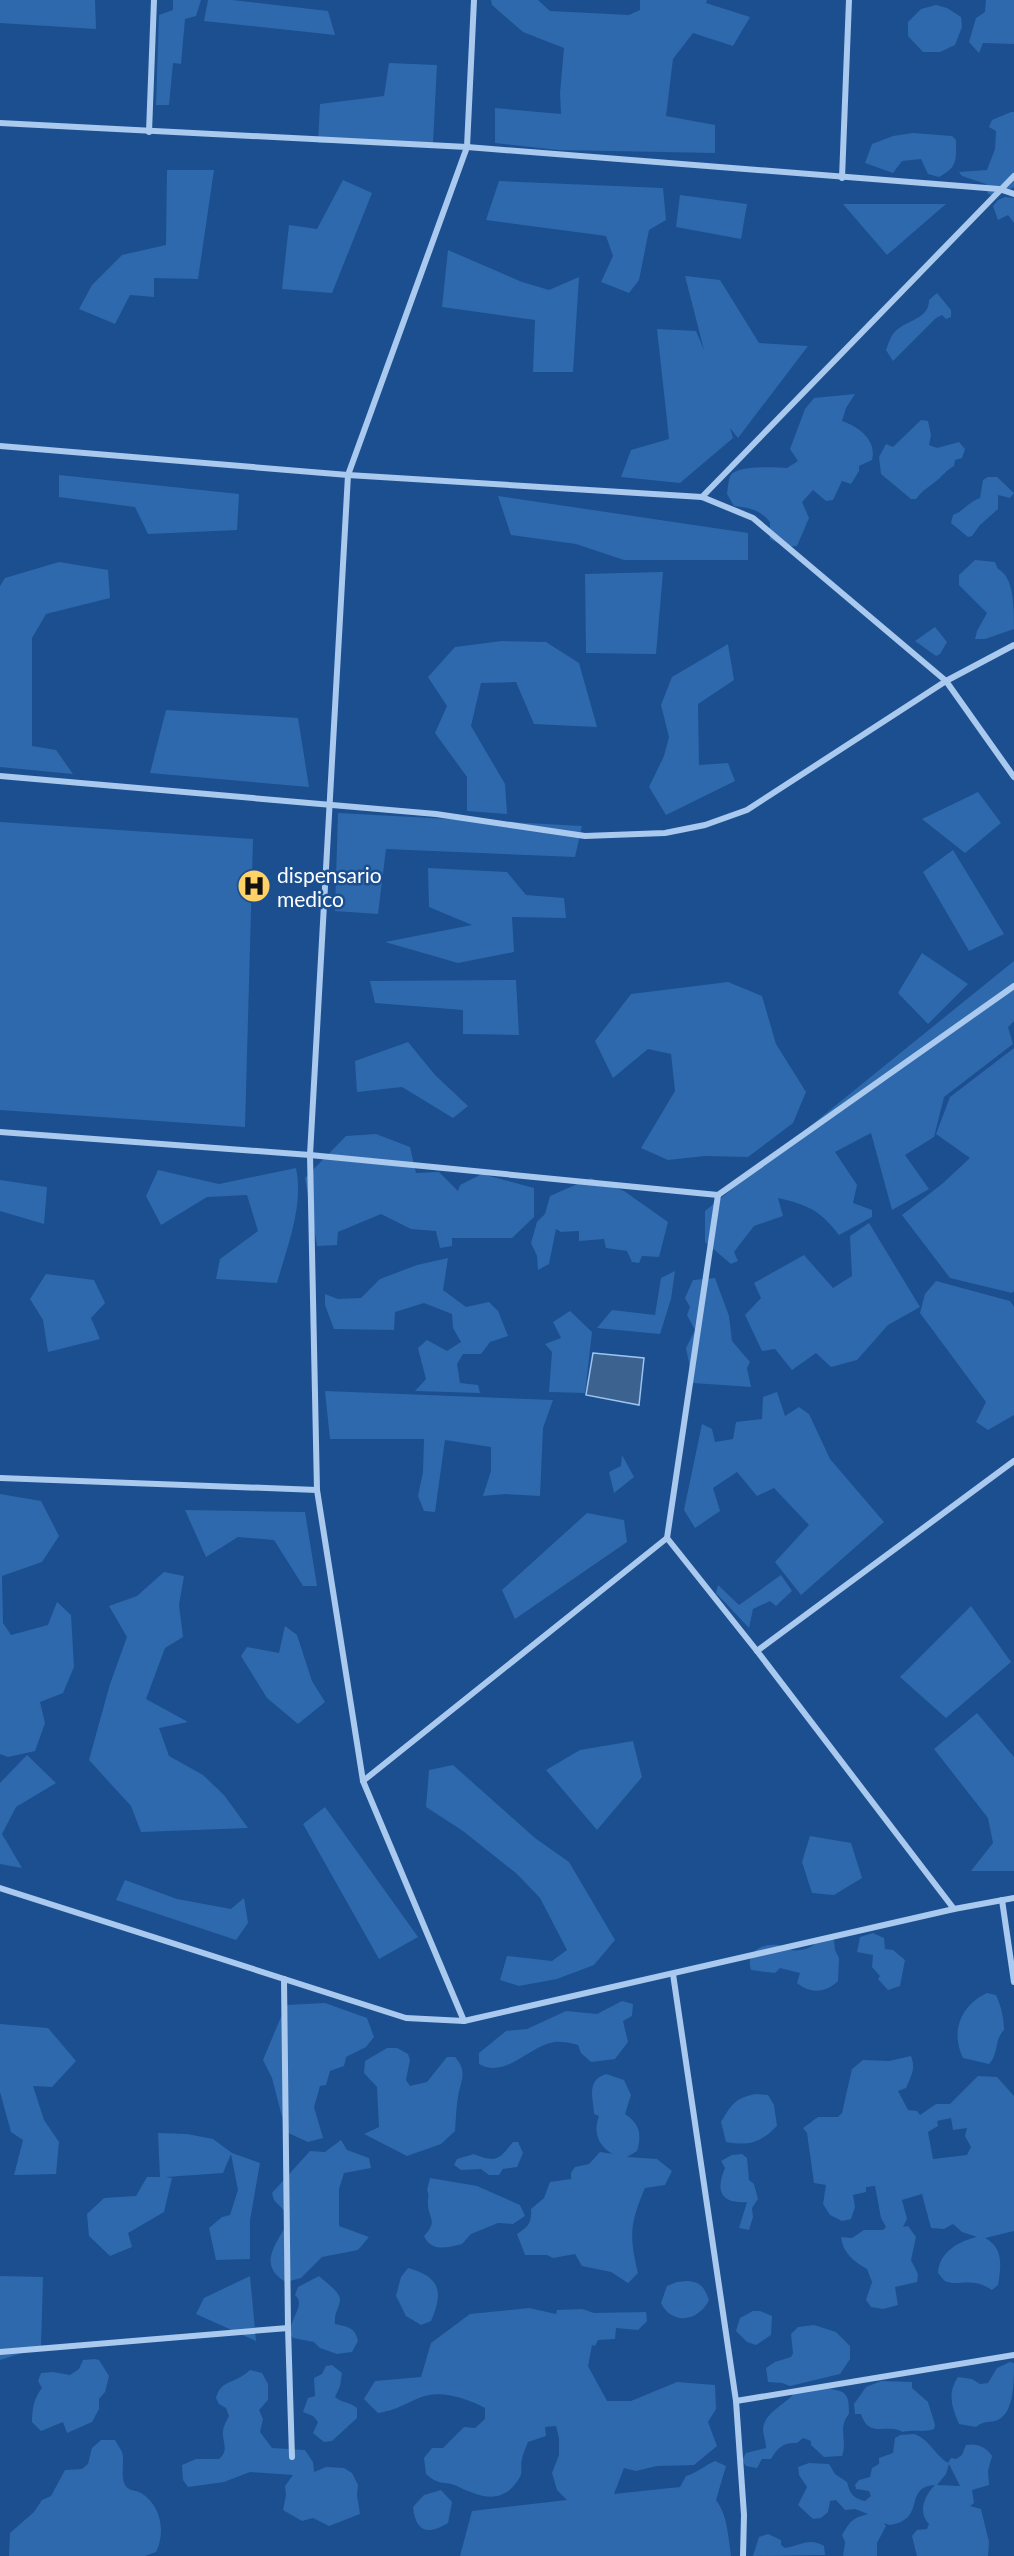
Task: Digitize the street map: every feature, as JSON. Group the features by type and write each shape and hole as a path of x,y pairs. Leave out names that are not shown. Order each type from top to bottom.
{"street":[{"path":"148,132 154,0"},
{"path":"464,2021 363,1781 317,1490 310,1155 348,475 467,147 474,0"},
{"path":"842,178 849,0"},
{"path":"0,123 467,147 999,189 1014,194"},
{"path":"702,497 1014,176"},
{"path":"0,446 348,475 702,497 753,518 946,681 1014,777"},
{"path":"0,776 329,803 436,814 585,836 665,833 705,825 747,810 946,681 1014,645"},
{"path":"0,1132 310,1155 718,1195 1014,986"},
{"path":"363,1781 667,1538 718,1195"},
{"path":"757,1651 1014,1461"},
{"path":"0,1478 317,1490"},
{"path":"667,1538 757,1651 954,1909"},
{"path":"0,1888 406,2018 464,2021 954,1909 1014,1898"},
{"path":"1002,1900 1014,1982"},
{"path":"673,1974 736,2401 744,2515 743,2556"},
{"path":"284,1979 288,2328 292,2457"},
{"path":"0,2352 288,2328"},
{"path":"736,2401 1014,2355"}],"shaded area":[{"path":"0,0 95,0 96,29 0,23"},
{"path":"173,0 201,0 196,16 185,19 181,64 173,63 169,105 156,105 159,15 173,10"},
{"path":"208,0 232,0 328,11 335,35 204,21"},
{"path":"491,0 538,0 550,11 629,15 640,10 640,0 707,0 706,3 750,17 733,46 693,33 673,59 666,116 715,125 715,153 558,150 495,143 495,108 561,114 560,93 564,48 523,32 492,5"},
{"path":"986,0 1014,0 1014,44 983,43 979,53 969,42 976,18 985,12"},
{"path":"936,5 947,8 961,17 962,27 955,45 940,52 923,52 908,36 908,22 921,9"},
{"path":"389,63 437,65 433,143 318,143 320,104 384,96"},
{"path":"1014,112 1014,187 997,196 988,194 986,184 962,176 959,172 987,170 995,149 996,131 989,127 992,120"},
{"path":"913,133 952,136 956,140 956,158 950,170 939,177 928,174 921,159 902,161 893,173 865,163 872,144 893,136"},
{"path":"167,170 214,170 198,279 154,278 154,297 130,295 115,324 79,309 92,285 122,255 166,245"},
{"path":"343,180 372,193 332,293 282,289 289,225 317,229"},
{"path":"499,181 663,188 666,220 649,230 639,280 629,293 601,282 613,256 606,236 486,220"},
{"path":"680,195 747,204 741,239 676,227"},
{"path":"1005,197 1014,198 1014,223 1008,215 998,220 993,206"},
{"path":"843,204 946,204 887,255"},
{"path":"448,250 522,282 549,290 579,277 573,372 533,372 535,320 442,307"},
{"path":"685,276 720,280 759,343 808,346 738,438 730,428 733,438 680,483 621,477 631,450 669,439 657,329 696,331 704,350"},
{"path":"937,293 951,310 951,317 946,319 942,315 936,318 893,361 886,350 892,336 898,329 923,314 929,300"},
{"path":"855,394 846,408 842,421 855,427 869,440 872,446 872,460 859,466 859,471 851,484 842,481 833,500 826,501 813,490 802,502 809,518 797,546 786,547 770,539 770,522 762,514 734,506 727,494 731,475 748,468 787,468 798,461 790,449 805,409 814,398"},
{"path":"921,420 928,421 931,435 929,445 937,448 959,442 965,449 962,458 955,460 954,466 916,499 911,499 881,474 879,457 886,444 893,447"},
{"path":"59,475 239,494 237,530 148,534 135,507 59,497"},
{"path":"988,477 997,477 1014,493 1010,498 998,495 998,509 980,525 972,536 968,537 951,523 953,515 980,498 983,480"},
{"path":"498,496 748,533 748,560 624,560 576,544 511,535"},
{"path":"975,560 995,562 1010,585 1013,602 1014,629 985,639 975,639 987,613 959,585 959,575"},
{"path":"59,562 108,570 110,598 46,614 32,638 32,746 56,750 73,774 0,767 0,586 5,578"},
{"path":"663,572 656,654 586,653 585,574"},
{"path":"935,627 947,642 940,654 936,656 915,641"},
{"path":"502,641 546,642 579,663 597,727 534,724 516,682 481,683 471,726 505,784 507,814 467,811 467,777 435,733 447,706 428,677 455,647"},
{"path":"728,644 734,680 698,704 699,765 728,763 735,781 666,815 649,787 664,756 669,737 661,705 672,677"},
{"path":"166,710 298,718 309,787 150,773"},
{"path":"978,792 1001,823 965,853 922,819"},
{"path":"338,813 582,826 575,857 386,849 378,914 335,911"},
{"path":"0,822 253,839 245,1127 0,1110"},
{"path":"953,850 1004,934 969,951 923,872"},
{"path":"428,868 507,872 526,895 564,898 566,918 512,917 514,952 458,963 385,942 472,925 429,907"},
{"path":"922,953 968,984 928,1024 898,993"},
{"path":"1014,961 1014,1021 1008,1027 1013,1044 944,1097 934,1137 905,1155 929,1189 892,1210 871,1133 835,1152 857,1185 853,1203 872,1210 872,1217 839,1235 826,1220 813,1210 778,1198 783,1216 754,1226 734,1252 738,1261 731,1264 705,1242 705,1211"},
{"path":"516,980 519,1035 463,1034 463,1010 375,1003 370,981"},
{"path":"728,982 762,996 776,1044 806,1092 793,1123 748,1157 705,1156 668,1160 641,1148 675,1091 671,1054 648,1049 613,1078 595,1041 631,994"},
{"path":"408,1042 435,1075 468,1106 453,1118 402,1087 357,1092 355,1061"},
{"path":"1014,1048 1014,1291 1012,1293 950,1278 902,1215 942,1184 970,1158 936,1134 950,1097"},
{"path":"376,1134 410,1147 416,1173 439,1172 458,1191 460,1185 482,1174 534,1188 534,1217 512,1238 452,1238 452,1246 440,1248 436,1231 411,1229 381,1214 338,1232 337,1245 317,1246 305,1178 346,1136"},
{"path":"296,1168 298,1197 296,1212 277,1283 216,1279 220,1259 258,1231 247,1195 207,1197 161,1225 146,1196 158,1170 219,1184"},
{"path":"591,1178 624,1191 668,1222 659,1257 642,1256 639,1263 632,1262 627,1251 606,1248 604,1239 579,1241 579,1231 561,1232 556,1229 549,1264 538,1270 537,1256 531,1243 537,1222 545,1214 550,1196"},
{"path":"0,1180 47,1187 44,1224 0,1211"},
{"path":"869,1223 920,1307 888,1325 857,1360 831,1367 816,1353 792,1370 775,1349 762,1351 745,1315 761,1298 754,1283 804,1255 833,1288 852,1276 850,1236"},
{"path":"448,1258 443,1290 466,1307 489,1302 498,1311 508,1336 490,1342 481,1354 463,1354 457,1364 460,1383 478,1385 480,1393 415,1391 426,1379 418,1348 427,1340 447,1351 461,1342 453,1328 452,1314 424,1303 395,1312 394,1330 334,1329 325,1305 325,1294 338,1299 361,1298 380,1279 417,1265"},
{"path":"675,1271 671,1299 660,1334 597,1328 612,1310 655,1315 661,1278"},
{"path":"46,1274 94,1280 105,1303 91,1318 100,1339 48,1352 43,1320 30,1299"},
{"path":"715,1278 729,1316 732,1341 750,1362 747,1368 751,1387 693,1383 686,1348 695,1330 687,1315 690,1307 685,1298 693,1280"},
{"path":"936,1281 1010,1301 1014,1307 1014,1415 988,1430 976,1422 986,1402 920,1313 925,1294"},
{"path":"570,1311 592,1332 585,1393 549,1392 552,1352 545,1344 561,1338 553,1322"},
{"path":"593,1353 644,1358 639,1405 586,1395"},
{"path":"325,1391 553,1400 543,1428 540,1496 505,1494 483,1496 491,1471 491,1447 445,1440 435,1512 424,1511 418,1496 423,1472 424,1439 330,1439"},
{"path":"777,1392 785,1416 799,1407 809,1414 830,1459 884,1522 801,1595 775,1562 809,1525 774,1488 757,1496 737,1472 713,1488 720,1511 695,1528 684,1510 702,1424 712,1429 715,1442 733,1439 736,1422 762,1419 763,1397"},
{"path":"622,1455 634,1477 614,1493 609,1472 621,1466"},
{"path":"0,1494 41,1501 59,1536 42,1562 2,1576 3,1623 11,1635 48,1625 57,1602 71,1615 74,1667 63,1693 40,1702 45,1723 35,1751 8,1757 0,1754"},
{"path":"185,1510 305,1512 317,1586 303,1586 274,1540 238,1537 206,1557"},
{"path":"587,1513 624,1520 627,1542 515,1619 502,1590"},
{"path":"164,1572 184,1576 179,1605 183,1637 165,1648 146,1699 188,1722 159,1728 169,1756 203,1775 224,1795 248,1828 141,1832 131,1806 89,1760 110,1684 127,1637 109,1606 137,1596"},
{"path":"781,1575 792,1591 776,1606 770,1601 753,1609 749,1628 716,1593 718,1585 739,1605"},
{"path":"971,1606 1011,1662 946,1718 900,1677"},
{"path":"285,1626 297,1635 312,1681 325,1702 298,1724 267,1698 241,1656 247,1647 279,1653"},
{"path":"977,1713 1014,1757 1014,1871 971,1871 993,1843 988,1818 934,1749"},
{"path":"633,1741 642,1777 597,1830 546,1770 580,1750"},
{"path":"27,1755 56,1783 16,1807 2,1834 22,1868 0,1864 0,1783"},
{"path":"453,1765 535,1838 569,1862 615,1940 594,1965 557,1979 519,1986 500,1980 507,1956 552,1961 567,1950 540,1898 517,1874 463,1831 426,1807 429,1770"},
{"path":"325,1807 418,1937 379,1959 303,1824"},
{"path":"810,1836 851,1843 862,1878 834,1895 812,1893 802,1862"},
{"path":"125,1880 177,1899 231,1909 244,1898 248,1923 236,1940 116,1900"},
{"path":"873,1933 884,1938 885,1949 893,1950 905,1960 900,1986 888,1990 878,1979 880,1976 872,1967 873,1955 857,1952 860,1937"},
{"path":"821,1939 834,1940 839,1958 838,1981 828,1988 818,1991 802,1987 797,1983 800,1973 780,1968 775,1973 751,1970 750,1958 761,1947 778,1945 791,1950 800,1950 806,1949"},
{"path":"987,1993 996,1995 1002,2012 1004,2030 989,2064 963,2058 958,2039 960,2020 965,2012 978,1998"},
{"path":"622,2001 633,2004 632,2016 623,2021 628,2042 615,2059 591,2062 581,2053 578,2045 554,2042 508,2065 489,2068 479,2064 479,2053 506,2031 527,2029 566,2011 597,2014"},
{"path":"325,2003 367,2018 374,2037 366,2047 346,2057 344,2066 330,2071 326,2085 320,2086 314,2107 323,2138 308,2142 286,2132 272,2078 263,2060 286,2005"},
{"path":"0,2024 48,2028 76,2061 52,2087 33,2086 44,2120 59,2142 56,2174 14,2175 23,2140 11,2132 0,2092"},
{"path":"387,2048 397,2048 408,2054 410,2060 406,2080 410,2086 427,2082 447,2057 455,2057 459,2062 462,2076 457,2101 455,2131 441,2144 407,2156 364,2134 379,2127 377,2087 364,2073 365,2061"},
{"path":"911,2056 913,2069 911,2076 906,2088 898,2091 908,2110 917,2111 920,2115 936,2104 950,2104 978,2076 997,2077 1014,2096 1014,2231 985,2238 995,2247 1000,2258 998,2285 992,2290 972,2283 950,2283 938,2273 946,2253 963,2241 977,2237 962,2232 953,2224 944,2229 931,2228 922,2194 902,2200 907,2219 903,2227 908,2226 916,2237 911,2260 918,2274 917,2282 895,2287 898,2305 883,2309 871,2307 866,2300 872,2282 867,2269 850,2256 844,2248 841,2237 852,2238 864,2230 883,2230 886,2227 881,2218 875,2186 866,2187 866,2192 853,2195 855,2207 851,2219 842,2221 830,2215 823,2204 826,2185 814,2183 807,2133 803,2128 818,2117 838,2117 842,2113 852,2069 863,2060 889,2061","holes":["951,2118 953,2130 967,2128 965,2136 971,2147 967,2155 933,2159 928,2132 938,2126 937,2121"]},
{"path":"606,2074 624,2080 631,2095 625,2114 637,2126 639,2140 637,2151 627,2157 657,2159 672,2171 665,2185 645,2188 640,2200 632,2229 638,2273 628,2283 611,2272 582,2266 575,2254 553,2258 547,2255 525,2255 517,2234 528,2224 531,2209 544,2198 550,2182 571,2179 571,2173 575,2167 589,2164 600,2152 613,2154 600,2143 598,2138 599,2116 594,2114 592,2097 595,2081"},
{"path":"756,2094 768,2095 774,2105 777,2126 754,2142 742,2144 726,2142 721,2122 731,2106 743,2098"},
{"path":"158,2133 187,2134 213,2139 232,2153 260,2163 250,2220 250,2259 216,2260 209,2228 222,2217 230,2215 238,2190 231,2154 223,2173 166,2177 172,2178 164,2212 128,2233 132,2247 110,2256 89,2236 87,2214 104,2198 136,2196 147,2177 160,2177"},
{"path":"341,2140 347,2150 369,2158 371,2168 344,2173 339,2189 339,2226 369,2237 358,2250 322,2257 301,2278 286,2282 277,2275 272,2267 271,2259 276,2243 290,2217 274,2200 272,2193 310,2151 325,2152"},
{"path":"513,2142 518,2142 523,2153 517,2167 503,2169 499,2175 489,2175 481,2169 461,2170 454,2165 457,2159 474,2154 496,2158 504,2153"},
{"path":"742,2154 747,2158 749,2180 754,2184 758,2199 752,2208 753,2217 749,2230 739,2228 747,2202 731,2201 722,2194 721,2189 725,2168 721,2161 732,2155"},
{"path":"430,2178 477,2186 520,2205 525,2216 513,2224 498,2223 471,2234 462,2244 435,2247 424,2236 432,2224 427,2190"},
{"path":"408,2268 433,2281 438,2293 431,2321 421,2325 406,2316 396,2296 401,2277"},
{"path":"0,2276 43,2277 41,2347 0,2360"},
{"path":"250,2276 256,2341 196,2314 204,2298"},
{"path":"319,2276 340,2299 335,2324 350,2328 357,2336 358,2341 352,2352 337,2354 320,2348 314,2342 293,2338 291,2335 299,2304 295,2295 298,2287"},
{"path":"687,2281 701,2286 709,2300 699,2313 678,2318 666,2310 661,2303 667,2286"},
{"path":"529,2308 556,2314 557,2310 582,2309 594,2313 646,2312 647,2321 638,2330 616,2328 615,2339 598,2340 595,2346 592,2345 588,2366 607,2401 631,2401 677,2382 715,2385 716,2409 708,2422 717,2446 694,2465 657,2466 636,2471 624,2468 614,2494 680,2487 686,2476 715,2461 726,2466 716,2500 725,2520 731,2556 460,2556 472,2511 567,2500 557,2490 552,2473 559,2455 556,2426 545,2427 546,2436 528,2442 521,2461 521,2475 514,2486 500,2495 484,2496 431,2478 426,2474 424,2458 432,2448 443,2448 464,2427 475,2428 485,2419 485,2408 461,2398 435,2394 378,2413 364,2399 375,2381 421,2377 431,2343 470,2314"},
{"path":"753,2311 772,2316 771,2335 756,2345 747,2342 736,2331 740,2318"},
{"path":"814,2325 836,2332 850,2346 850,2359 840,2374 790,2386 768,2382 766,2368 775,2362 791,2357 793,2353 791,2334 798,2327"},
{"path":"83,2360 99,2360 109,2376 105,2392 99,2399 99,2409 92,2422 67,2433 63,2422 41,2431 32,2422 32,2413 42,2388 38,2381 41,2373 53,2372 70,2375 79,2369"},
{"path":"1010,2362 1014,2363 1013,2388 1010,2404 1003,2416 998,2420 984,2422 976,2427 959,2424 952,2400 953,2389 958,2377 972,2379 980,2384 988,2383 997,2368"},
{"path":"332,2365 342,2373 335,2397 357,2408 357,2418 332,2441 324,2442 313,2433 318,2422 313,2416 303,2412 308,2398 315,2396 314,2378 322,2374 326,2366"},
{"path":"250,2370 262,2373 268,2384 268,2400 259,2410 263,2419 260,2432 272,2448 305,2450 313,2462 314,2472 326,2467 344,2468 352,2473 358,2485 360,2514 329,2526 313,2518 302,2521 283,2510 285,2486 293,2475 250,2472 224,2482 188,2487 183,2480 182,2465 196,2459 219,2459 224,2451 223,2430 229,2416 226,2408 219,2404 216,2398 218,2392 225,2385"},
{"path":"881,2381 912,2382 912,2388 928,2402 935,2425 934,2429 903,2432 873,2428 864,2422 861,2414 855,2414 854,2404 866,2387"},
{"path":"797,2389 837,2390 847,2397 849,2414 843,2429 842,2456 824,2457 811,2445 811,2441 803,2438 797,2443 782,2446 771,2459 762,2459 757,2468 746,2466 742,2460 746,2453 766,2448 763,2429 765,2422 773,2412"},
{"path":"900,2435 919,2436 948,2463 951,2458 956,2459 962,2455 966,2445 981,2446 992,2456 988,2471 989,2485 972,2490 974,2503 970,2506 981,2509 989,2542 988,2556 917,2556 912,2536 917,2530 927,2529 929,2524 923,2514 923,2509 928,2494 935,2485 919,2491 908,2517 901,2522 889,2525 884,2523 886,2526 877,2543 877,2556 843,2556 845,2542 842,2535 853,2520 868,2514 855,2509 845,2510 836,2500 830,2501 828,2512 821,2518 813,2519 798,2505 807,2487 799,2475 798,2467 809,2463 829,2464 835,2474 847,2482 852,2495 865,2501 871,2496 869,2491 856,2489 855,2485 859,2480 870,2477 872,2468 879,2464 879,2458 893,2453 895,2438","holes":["949,2464 960,2486 937,2485 946,2474"]},
{"path":"101,2440 115,2440 122,2452 125,2485 148,2498 157,2512 161,2536 156,2552 145,2556 9,2556 10,2533 34,2512 42,2500 51,2496 65,2470 82,2469 88,2464 92,2448"},
{"path":"441,2490 452,2502 448,2523 429,2530 420,2527 413,2507 424,2495"},
{"path":"768,2534 781,2540 781,2545 785,2548 809,2542 819,2543 824,2546 825,2555 753,2556 759,2537"}],"place":[{"name":"dispensario medico","path":"254,886"}]}
